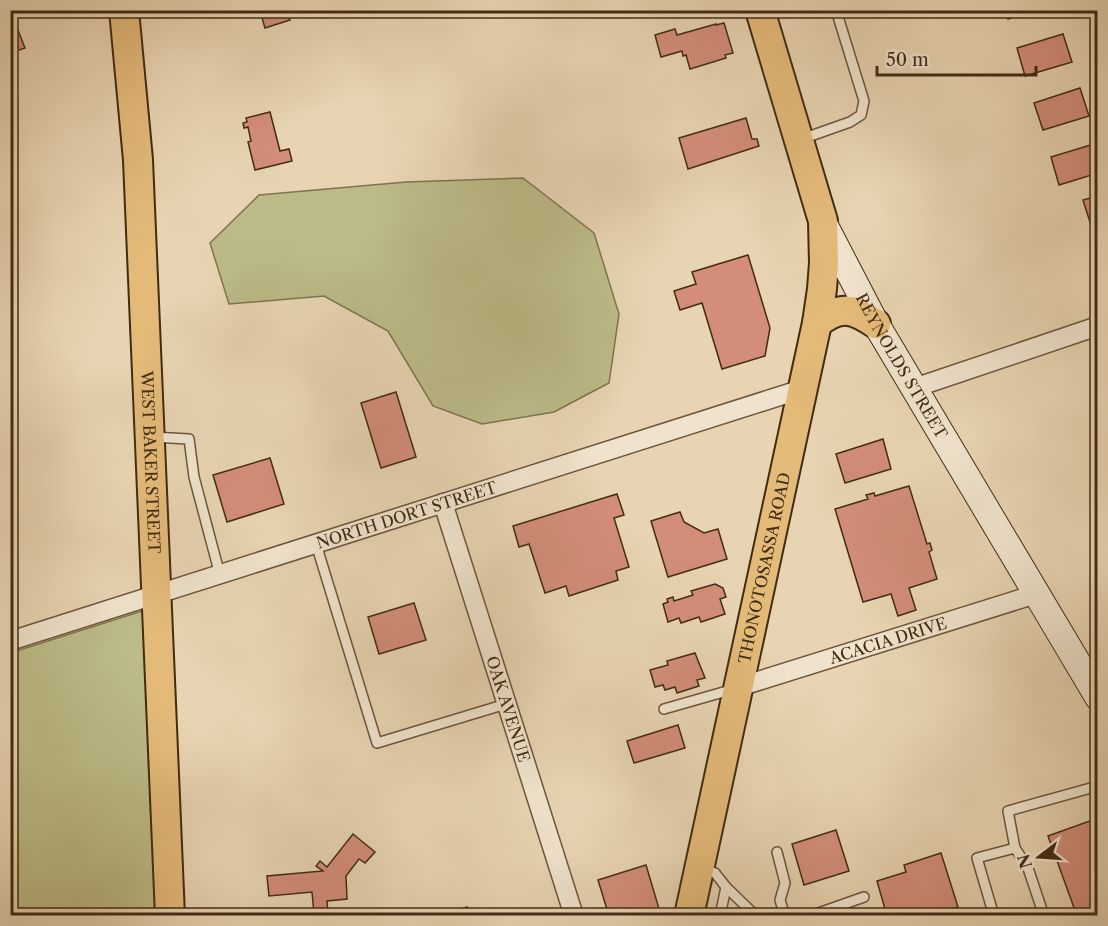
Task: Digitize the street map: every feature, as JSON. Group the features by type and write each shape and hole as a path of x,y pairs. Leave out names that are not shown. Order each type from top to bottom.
{"main road":[{"name":"WEST BAKER STREET","path":"124,10 138,160 170,915"},
{"name":"REYNOLDS STREET","path":"760,10 823,221 876,324 1098,697"},
{"name":"THONOTOSASSA ROAD","path":"689,915 817,323 823,281 823,221"},
{"path":"817,323 830,314 843,310 856,312 876,324"}],"street":[{"path":"914,388 1098,326"},
{"name":"NORTH DORT STREET","path":"10,641 802,389"},
{"name":"OAK AVENUE","path":"442,503 574,915"},
{"name":"ACACIA DRIVE","path":"739,687 1036,594"}],"lane":[{"path":"800,140 850,122 861,115 864,101 836,10"},
{"path":"150,437 189,439 194,477 220,575"},
{"path":"315,544 377,743 506,704"},
{"path":"664,709 739,687"},
{"path":"1044,915 1029,868 1015,848 1008,811 1098,786"},
{"path":"994,915 977,858 1015,848"},
{"path":"777,852 785,883 780,900 785,915"},
{"path":"700,867 715,873 726,887 756,915"},
{"path":"720,915 726,887"},
{"path":"810,915 864,897"}],"shaded area":[{"path":"523,178 594,233 619,314 609,383 554,412 482,424 433,406 388,331 324,296 229,304 210,243 259,195 406,182"},
{"path":"145,610 157,915 11,915 10,653"}],"building":[{"path":"10,10 25,48 10,53"},
{"path":"257,10 287,10 290,20 265,28 260,11"},
{"path":"1005,10 1036,10 1008,19"},
{"path":"724,23 733,53 725,55 726,58 690,69 686,55 683,56 682,51 661,57 655,35 675,29 677,35"},
{"path":"1063,34 1072,62 1025,76 1017,48"},
{"path":"1080,88 1089,116 1043,130 1034,103"},
{"path":"270,112 280,151 289,149 292,161 255,170 248,142 251,141 248,127 244,128 243,123 247,122 246,118"},
{"path":"746,118 752,139 757,139 759,146 688,169 679,138"},
{"path":"1097,143 1098,173 1059,185 1051,157"},
{"path":"1098,196 1098,233 1094,235 1083,200"},
{"path":"748,255 770,328 765,356 722,369 702,303 680,310 674,291 696,284 692,272"},
{"path":"396,392 416,457 381,468 361,403"},
{"path":"883,439 891,469 845,483 836,454"},
{"path":"270,458 284,504 227,522 213,475"},
{"path":"909,486 927,544 930,543 932,550 929,552 937,579 909,588 916,610 898,616 891,594 863,602 835,509 868,499 866,495 874,493 875,496"},
{"path":"617,494 624,515 614,518 629,567 616,571 618,580 569,596 566,586 545,593 529,544 519,547 513,526"},
{"path":"680,512 684,522 704,533 718,529 727,559 668,577 651,521"},
{"path":"715,584 723,588 726,597 720,599 725,614 701,622 699,617 681,623 679,618 668,622 663,604 668,602 667,599 673,597 674,601 693,595 691,591"},
{"path":"414,603 426,640 379,654 368,617"},
{"path":"695,653 705,678 697,680 699,686 677,693 675,687 665,690 663,685 655,687 650,670 668,665 667,661"},
{"path":"678,725 685,748 634,763 627,741"},
{"path":"1098,818 1098,916 1077,916 1048,836"},
{"path":"836,830 849,871 804,885 792,844"},
{"path":"353,834 375,852 365,863 359,859 346,876 347,899 327,901 328,913 314,914 312,892 269,896 267,876 323,871 316,866 320,861 327,867"},
{"path":"941,853 958,907 930,916 887,916 877,881 906,872 904,865"},
{"path":"646,865 660,912 650,916 609,916 598,880"},
{"path":"467,907 469,916 440,916"}]}
